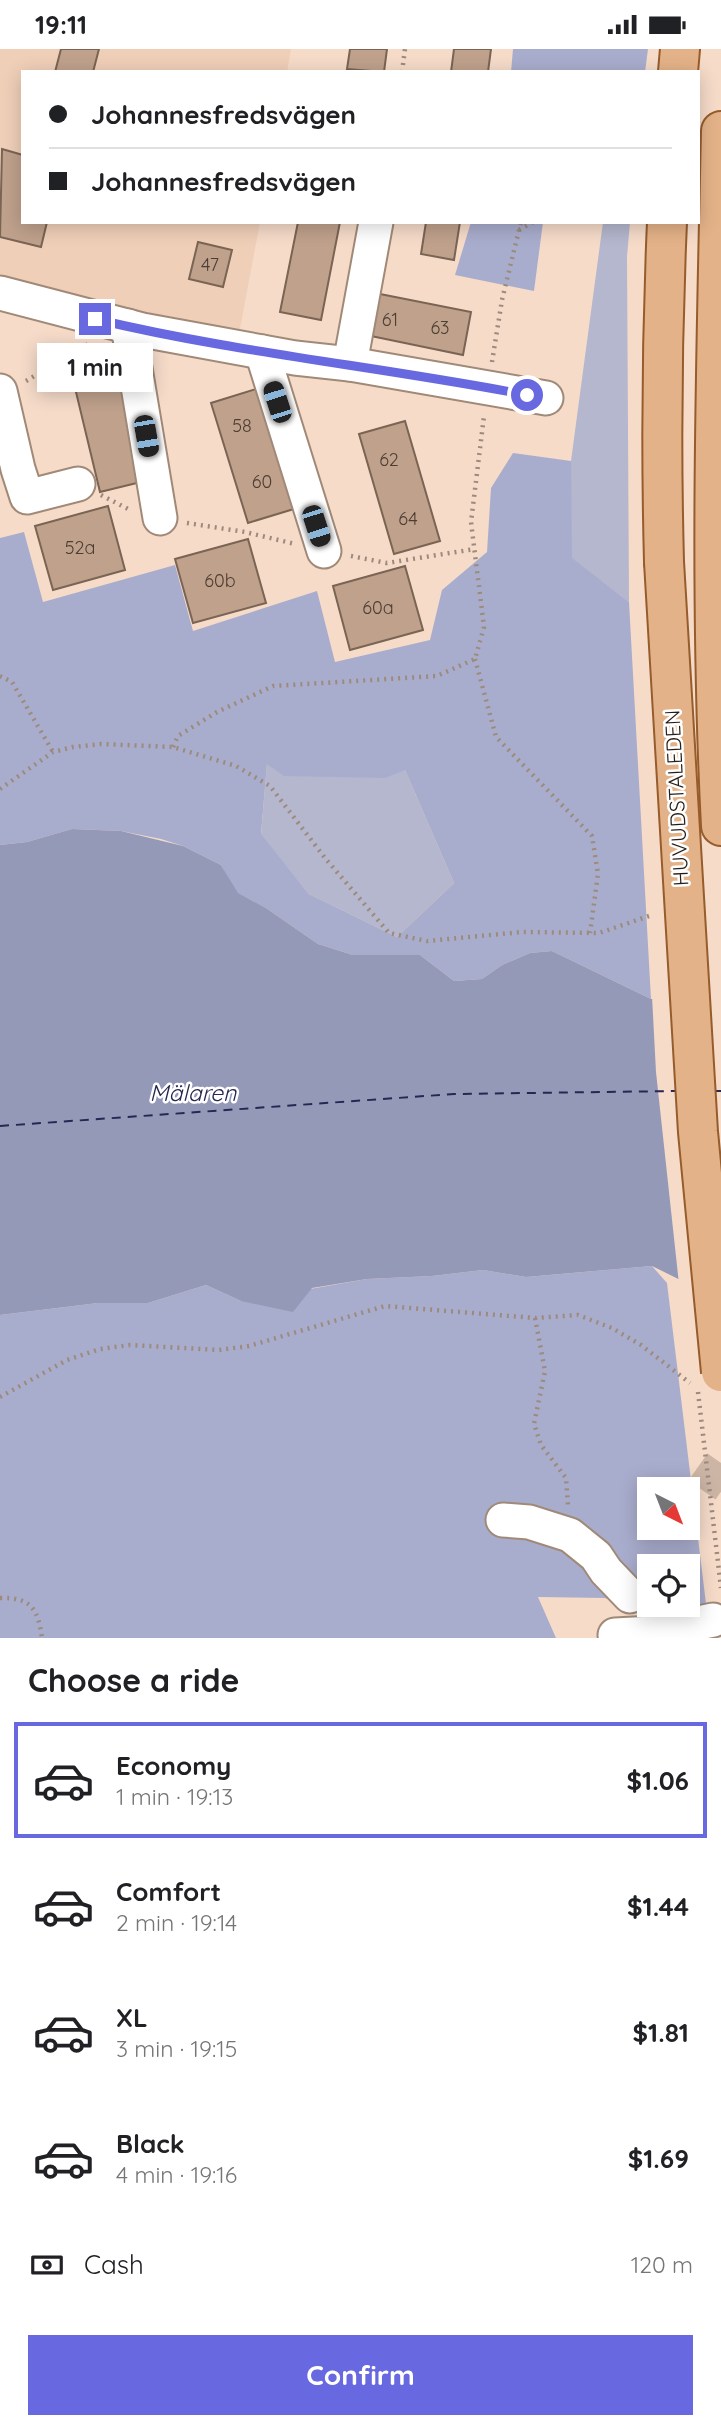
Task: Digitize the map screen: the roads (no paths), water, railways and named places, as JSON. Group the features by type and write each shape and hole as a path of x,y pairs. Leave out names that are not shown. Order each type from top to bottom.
{"main road":[{"path":"678,70 680,49"},
{"name":"HUVUDSTALEDEN","path":"721,131 715,566 721,826"},
{"name":"HUVUDSTALEDEN","path":"667,224 662,362 663,562 698,1132 706,1378"}],"street":[{"path":"350,364 376,224"},
{"path":"0,293 124,326 261,352 350,364 547,398"},
{"path":"124,326 160,518"},
{"path":"261,352 324,551"},
{"path":"1,393 27,497 78,484"},
{"path":"503,1520 529,1522 570,1535 596,1556 630,1596"},
{"path":"615,1635 653,1633 713,1620"}],"water":[{"name":"Mälaren","path":"72,829 121,831 183,846 221,865 238,893 266,908 318,944 353,955 420,955 454,981 482,979 502,965 530,953 552,951 651,999 721,987 721,1300 652,1266 526,1277 483,1270 367,1279 312,1288 293,1312 241,1301 206,1285 148,1303 98,1303 0,1315 0,845 27,842"}],"tunnel":[{"path":"702,1490 721,1463"}]}
